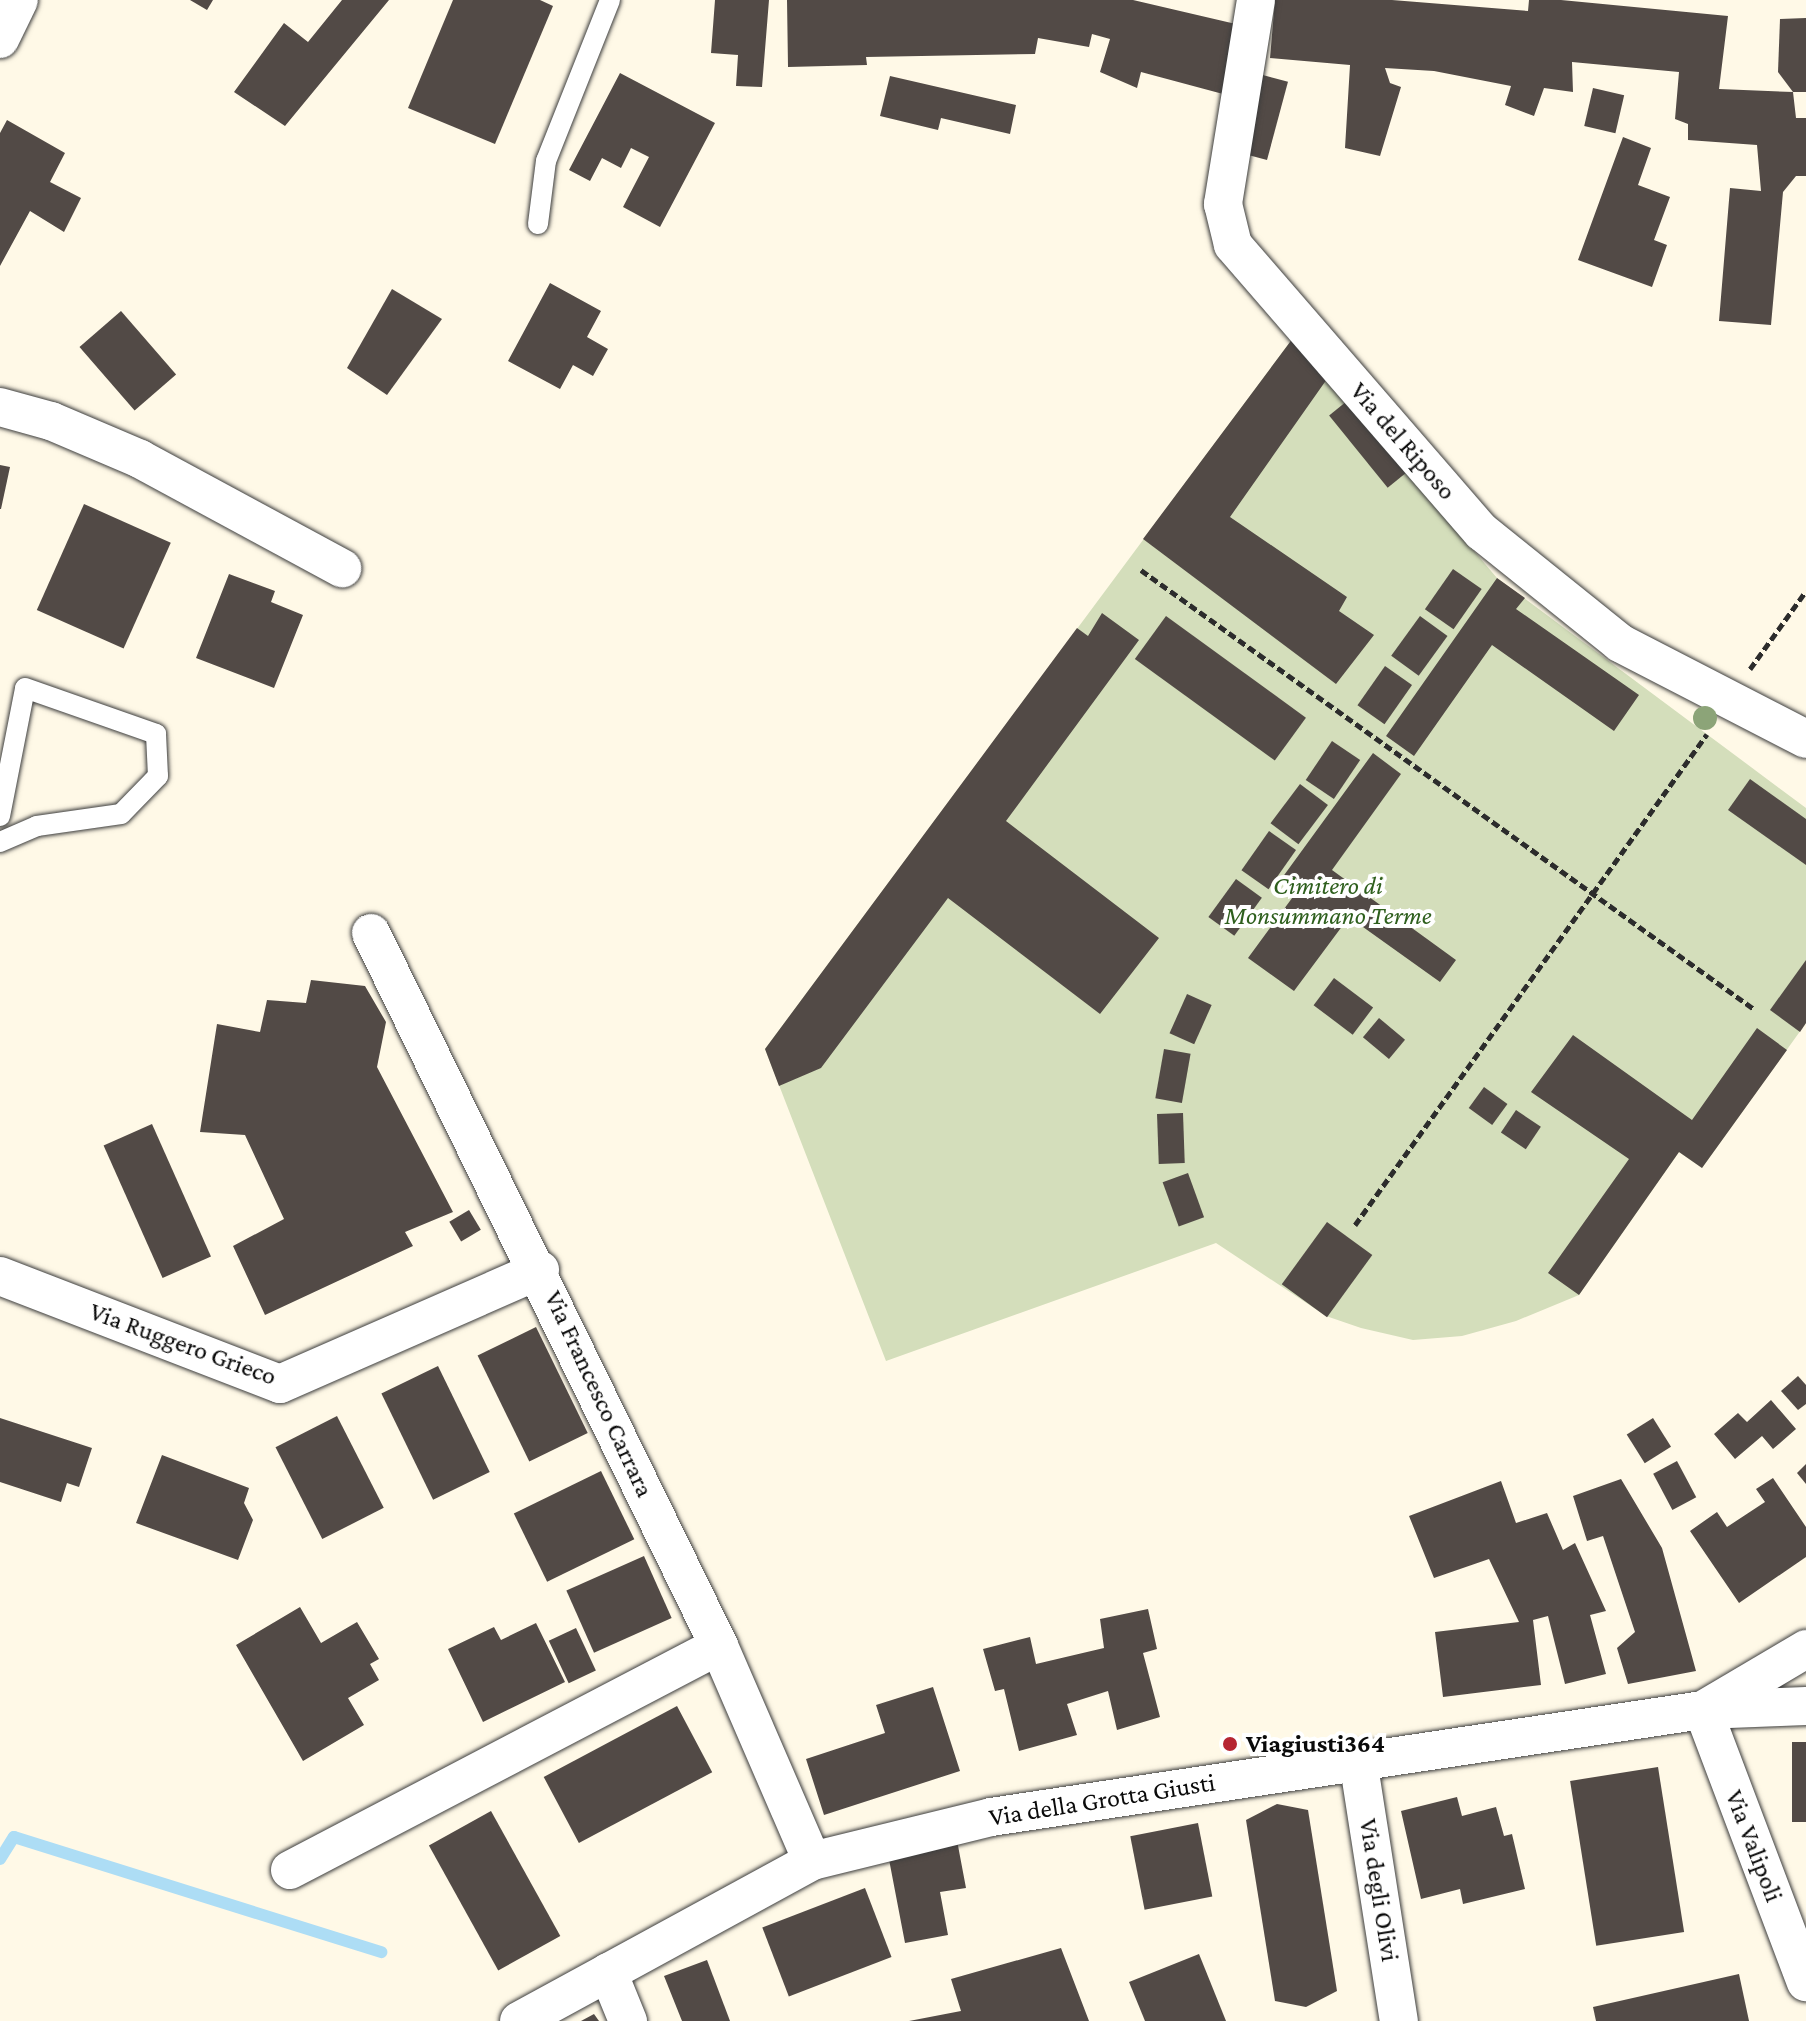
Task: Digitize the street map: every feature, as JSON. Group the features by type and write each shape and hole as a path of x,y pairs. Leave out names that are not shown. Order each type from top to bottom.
{"street":[{"name":"Via del Riposo","path":"1256,0 1223,204 1233,245 1482,532 1620,643 1806,739"},
{"path":"0,407 51,421 140,459 342,568"},
{"name":"Via Francesco Carrara","path":"371,933 540,1270 719,1646 812,1861"},
{"name":"Via Ruggero Grieco","path":"0,1276 280,1384 540,1270"},
{"path":"290,1870 719,1646"},
{"name":"Via della Grotta Giusti","path":"519,2021 812,1861 991,1817 1703,1710 1806,1649"},
{"path":"1703,1710 1806,1706"},
{"name":"Via Valipoli","path":"1703,1710 1806,1982"},
{"name":"Via degli Olivi","path":"1358,1760 1399,2021"},
{"path":"608,1972 628,2021"}],"lane":[{"path":"538,224 546,161 610,0"},
{"path":"0,816 25,688 156,734 158,776 121,814 37,826 0,842"}],"path":[{"path":"1141,570 1754,1009"},
{"path":"1728,699 1806,591"},
{"path":"1355,1225 1707,734"}],"green space":[{"name":"Cimitero di Monsummano Terme","path":"1293,338 1497,578 1806,808 1806,1023 1702,1168 1679,1152 1579,1295 1516,1321 1462,1336 1413,1340 1361,1328 1326,1316 1216,1243 886,1361 765,1049"}],"building":[{"path":"190,0 213,0 207,10"},
{"path":"342,0 389,0 285,126 234,92 284,23 308,42"},
{"path":"453,0 540,0 553,6 495,144 408,108"},
{"path":"715,0 769,0 762,87 736,86 738,55 711,53"},
{"path":"787,0 1133,0 1240,25 1223,94 1141,72 1137,88 1100,72 1110,39 1092,34 1089,47 1038,38 1035,54 866,57 867,65 788,67"},
{"path":"1275,0 1392,0 1528,11 1529,0 1561,0 1728,16 1719,89 1793,92 1796,118 1806,118 1806,176 1796,176 1783,192 1771,325 1719,321 1730,188 1761,191 1757,145 1688,140 1688,124 1675,119 1679,72 1572,62 1573,92 1544,88 1534,116 1505,105 1511,86 1434,71 1385,68 1390,83 1401,87 1380,156 1345,148 1350,65 1270,58"},
{"path":"1806,18 1806,92 1793,92 1778,72 1780,19"},
{"path":"620,73 715,123 660,227 623,207 649,157 631,148 621,168 602,158 590,181 569,170"},
{"path":"1259,74 1288,82 1267,160 1238,152"},
{"path":"890,76 1016,105 1010,134 941,118 938,130 880,116"},
{"path":"1593,88 1624,95 1615,133 1584,126"},
{"path":"7,120 65,153 50,182 81,198 64,232 30,211 0,266 0,133"},
{"path":"1623,137 1651,148 1638,185 1670,197 1654,240 1667,245 1652,287 1578,260"},
{"path":"550,283 601,311 587,337 608,349 593,376 573,365 560,389 508,361"},
{"path":"392,289 442,319 387,395 347,368"},
{"path":"121,311 176,374 135,410 79,347"},
{"path":"1293,338 1327,379 1230,517 1347,597 1339,611 1374,635 1336,684 1143,539"},
{"path":"1347,401 1406,473 1388,488 1329,415"},
{"path":"0,465 10,467 1,509 0,509"},
{"path":"84,504 171,543 124,649 37,610"},
{"path":"1453,569 1482,589 1454,629 1425,609"},
{"path":"229,574 275,591 271,602 303,615 274,688 196,658"},
{"path":"1497,578 1525,598 1516,609 1639,695 1614,731 1492,645 1414,756 1386,736"},
{"path":"1102,613 1139,640 1006,821 1159,938 1100,1014 948,898 821,1068 779,1086 765,1049 1077,628 1088,636"},
{"path":"1166,616 1306,718 1275,761 1135,659"},
{"path":"1420,616 1448,636 1419,676 1391,656"},
{"path":"1385,666 1412,685 1385,724 1357,705"},
{"path":"1332,741 1360,760 1334,799 1306,780"},
{"path":"1373,753 1401,774 1332,870 1456,960 1440,982 1349,917 1294,991 1248,958 1298,890 1282,878"},
{"path":"1750,779 1806,819 1806,865 1728,810"},
{"path":"1300,784 1328,805 1298,844 1271,823"},
{"path":"1269,831 1296,850 1269,889 1241,870"},
{"path":"1236,879 1262,898 1234,936 1208,917"},
{"path":"1806,960 1806,1023 1800,1032 1770,1010"},
{"path":"1334,978 1373,1007 1353,1035 1314,1005"},
{"path":"311,980 365,986 386,1022 377,1067 453,1212 405,1232 413,1246 265,1315 233,1246 284,1219 245,1135 200,1132 217,1024 260,1032 267,1000 306,1003"},
{"path":"1187,994 1212,1005 1194,1044 1170,1033"},
{"path":"1379,1018 1405,1040 1389,1059 1363,1037"},
{"path":"1757,1028 1787,1050 1702,1168 1679,1152 1579,1295 1548,1273 1629,1159 1531,1092 1573,1035 1692,1120"},
{"path":"1164,1049 1191,1054 1182,1103 1155,1098"},
{"path":"1484,1087 1507,1104 1492,1125 1469,1108"},
{"path":"1516,1110 1541,1127 1526,1149 1501,1132"},
{"path":"1183,1113 1185,1163 1159,1164 1157,1114"},
{"path":"152,1124 211,1256 163,1278 104,1146"},
{"path":"1188,1173 1204,1217 1179,1226 1163,1182"},
{"path":"469,1210 481,1230 461,1242 449,1222"},
{"path":"1327,1222 1372,1255 1327,1317 1282,1284"},
{"path":"536,1327 588,1433 529,1462 478,1355"},
{"path":"438,1366 490,1472 433,1500 381,1394"},
{"path":"1798,1376 1806,1385 1806,1404 1798,1410 1781,1391"},
{"path":"1771,1400 1796,1429 1773,1449 1762,1436 1735,1459 1714,1434 1738,1413 1747,1422"},
{"path":"337,1416 384,1508 322,1539 276,1447"},
{"path":"0,1418 92,1448 79,1487 67,1483 61,1502 0,1482"},
{"path":"1653,1418 1671,1447 1645,1463 1627,1434"},
{"path":"162,1455 249,1488 244,1503 253,1520 238,1560 136,1523"},
{"path":"1677,1461 1696,1497 1672,1510 1653,1474"},
{"path":"1806,1464 1806,1484 1797,1473"},
{"path":"601,1471 634,1539 547,1582 514,1514"},
{"path":"1773,1478 1806,1527 1806,1557 1739,1603 1690,1531 1717,1512 1727,1527 1765,1502 1756,1489"},
{"path":"1621,1479 1662,1548 1696,1671 1628,1684 1617,1648 1635,1632 1603,1536 1587,1541 1573,1496"},
{"path":"1501,1481 1516,1523 1547,1513 1563,1550 1575,1543 1606,1611 1590,1615 1606,1674 1565,1684 1548,1616 1533,1620 1541,1685 1443,1697 1435,1632 1519,1622 1489,1559 1434,1578 1409,1516"},
{"path":"644,1556 672,1618 594,1653 566,1591"},
{"path":"300,1607 321,1643 357,1622 379,1659 370,1664 379,1680 348,1698 364,1725 303,1761 236,1645"},
{"path":"1148,1609 1157,1649 1143,1653 1160,1717 1117,1730 1108,1691 1067,1704 1077,1735 1019,1751 1004,1689 995,1691 983,1649 1030,1637 1036,1664 1104,1648 1100,1619"},
{"path":"536,1623 565,1682 483,1722 448,1649 494,1627 501,1640"},
{"path":"576,1628 596,1671 569,1683 549,1641"},
{"path":"933,1687 960,1771 824,1815 806,1759 885,1733 876,1705"},
{"path":"677,1706 712,1772 579,1843 544,1777"},
{"path":"1792,1742 1806,1742 1806,1822 1792,1822"},
{"path":"1658,1767 1684,1932 1596,1946 1570,1781"},
{"path":"1457,1797 1462,1816 1496,1807 1504,1836 1512,1834 1525,1889 1463,1904 1460,1889 1421,1899 1401,1811"},
{"path":"1277,1804 1308,1810 1337,1991 1306,2007 1275,2001 1246,1820"},
{"path":"491,1811 560,1936 498,1970 429,1845"},
{"path":"1198,1823 1212,1897 1145,1910 1130,1836"},
{"path":"956,1835 966,1888 940,1892 948,1935 905,1943 887,1849"},
{"path":"865,1888 892,1957 789,1997 762,1927"},
{"path":"1061,1948 1089,2021 909,2021 961,2011 951,1979"},
{"path":"1199,1954 1226,2021 1145,2021 1129,1982"},
{"path":"707,1960 730,2021 682,2021 664,1976"},
{"path":"1739,1974 1749,2021 1596,2021 1593,2007"},
{"path":"594,2014 599,2021 581,2021"}],"waterway":[{"path":"0,1859 14,1837 381,1952"}],"place":[{"name":"Viagiusti364","path":"1230,1744"}]}
